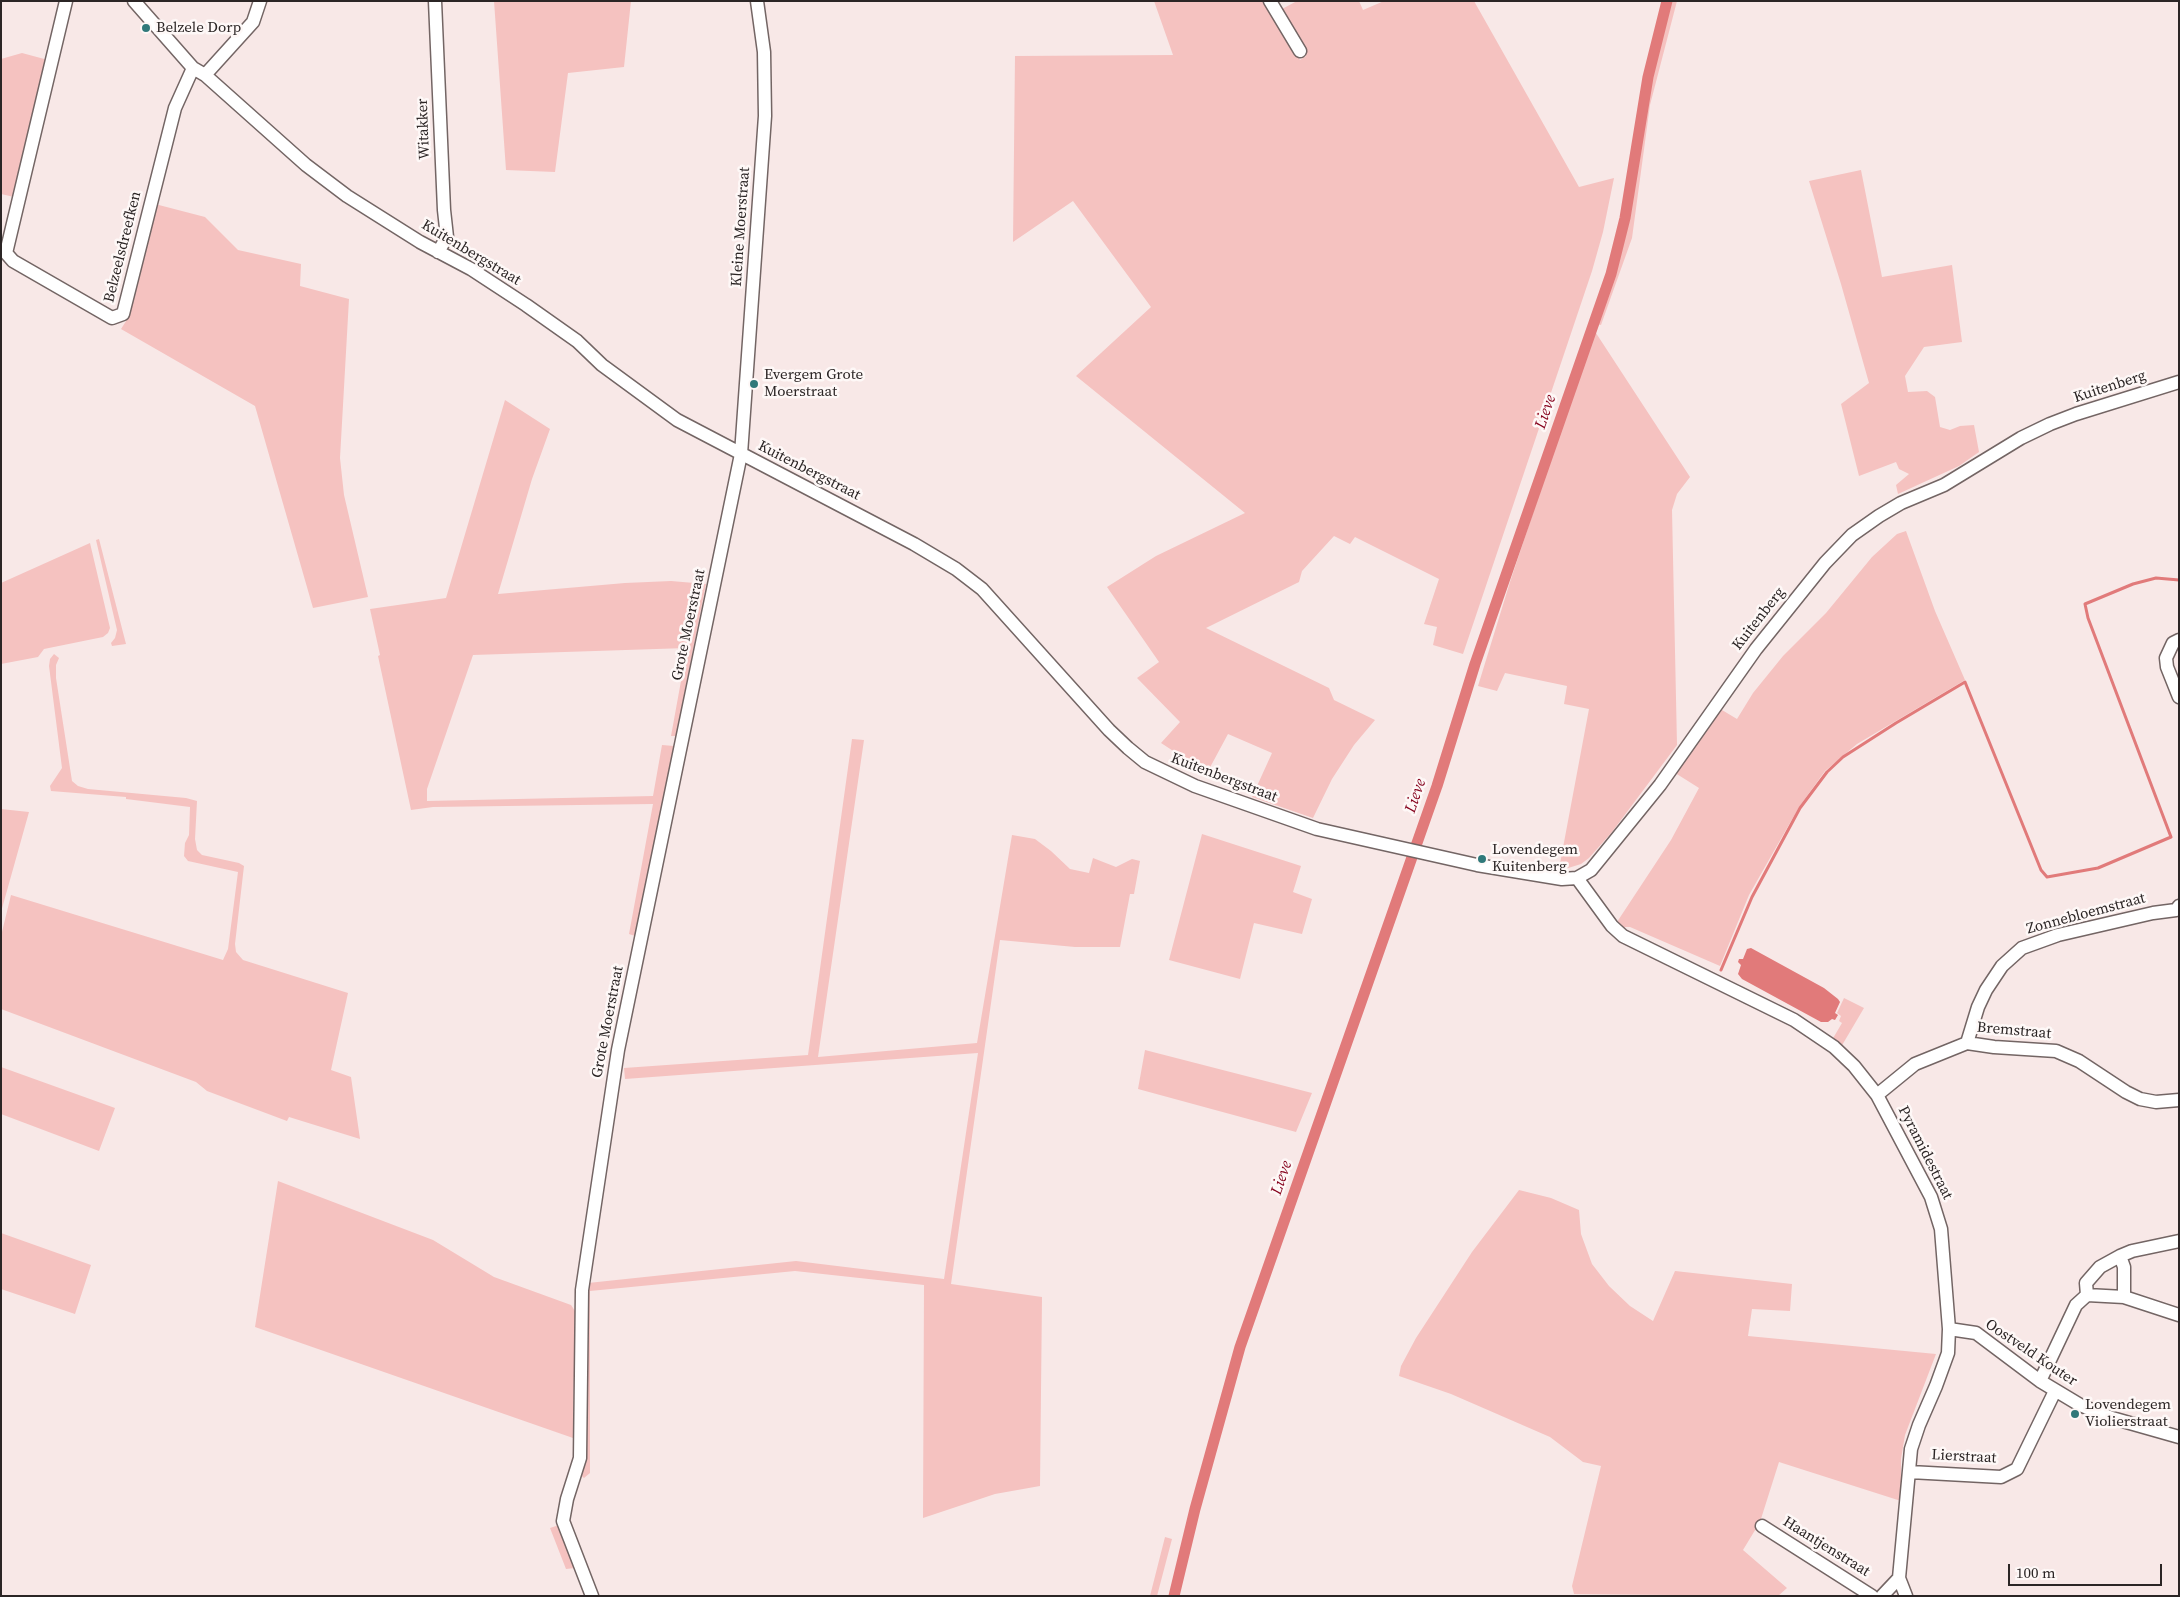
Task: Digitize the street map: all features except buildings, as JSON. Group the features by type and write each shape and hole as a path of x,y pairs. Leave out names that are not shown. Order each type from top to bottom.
{"street":[{"name":"Belzeelsdreefken","path":"66,1 6,247 5,258 109,317 115,318 123,314 175,108 193,68"},
{"name":"Kuitenbergstraat","path":"134,1 193,68 205,75 275,139 324,180 438,252 471,270 569,336 602,365 677,420 914,544 982,589 1109,730 1145,762 1194,786 1317,829 1413,851 1544,877 1576,878"},
{"path":"205,75 253,22 260,1"},
{"name":"Witakker","path":"435,1 444,210 447,237 438,252"},
{"name":"Kleine Moerstraat","path":"741,454 765,116 764,52 757,1"},
{"path":"1270,1 1300,51"},
{"name":"Kuitenberg","path":"1576,878 1591,870 1606,854 1660,785 1756,649 1825,563 1852,535 1878,516 1901,503 1944,485 2021,438 2050,424 2179,382"},
{"name":"Grote Moerstraat","path":"592,1596 563,1521 567,1499 580,1458 582,1290 618,1050 741,454"},
{"path":"2179,640 2173,643 2166,658 2167,667 2179,697"},
{"name":"Pyramidestraat","path":"1576,878 1612,926 1622,936 1794,1020 1834,1046 1854,1066 1877,1095 1931,1197 1941,1228 1950,1329 1948,1353 1911,1449 1899,1578 1906,1596"},
{"name":"Zonnebloemstraat","path":"1967,1043 1978,1007 1986,990 2002,966 2022,948 2058,935 2153,912 2178,911"},
{"name":"Bremstraat","path":"1877,1095 1915,1064 1967,1043 2000,1048 2056,1050 2079,1061 2140,1099 2156,1102 2179,1100"},
{"path":"2087,1295 2086,1283 2100,1267 2132,1251 2179,1241"},
{"path":"2120,1256 2124,1267 2124,1297"},
{"path":"2040,1380 2076,1305 2087,1295 2124,1297 2179,1315"},
{"name":"Oostveld Kouter","path":"1950,1329 1976,1332 2055,1391 2080,1405 2112,1418 2179,1437"},
{"name":"Lierstraat","path":"1910,1472 2001,1477 2017,1469 2055,1391"},
{"name":"Haantjenstraat","path":"1762,1526 1872,1596"},
{"path":"1882,1596 1899,1578"}],"shaded area":[{"path":"494,1 631,1 624,67 568,73 555,172 506,170"},
{"path":"1154,1 1266,1 1300,60 1306,56 1282,9 1297,1 1359,1 1363,10 1384,1 1474,1 1579,187 1614,178 1603,232 1592,271 1463,654 1433,645 1437,627 1424,624 1439,579 1355,537 1350,544 1334,536 1302,571 1299,582 1206,628 1329,688 1334,700 1375,720 1354,745 1332,779 1313,818 1252,797 1272,753 1228,734 1207,773 1161,743 1180,722 1137,678 1159,662 1107,587 1156,556 1245,513 1076,376 1151,307 1073,201 1013,242 1015,56 1173,55"},
{"path":"1670,1 1677,1 1650,105 1632,238 1601,325 1596,324 1614,277 1628,220 1643,113"},
{"path":"22,53 48,60 14,197 1,194 1,59"},
{"path":"1861,170 1882,277 1952,265 1962,342 1924,347 1905,376 1908,392 1927,391 1935,397 1940,427 1950,430 1960,426 1974,425 1979,452 1959,466 1898,494 1896,485 1909,474 1899,469 1896,462 1859,476 1841,404 1869,383 1809,181"},
{"path":"155,204 205,217 238,250 301,264 300,286 349,299 340,458 344,495 368,597 313,608 255,406 121,329 128,318"},
{"path":"1594,330 1690,477 1677,494 1672,510 1677,745 1612,832 1589,858 1581,864 1559,869 1589,709 1564,704 1567,686 1505,673 1497,691 1478,686 1510,582"},
{"path":"505,400 550,429 532,479 498,594 625,583 671,581 706,584 676,736 671,736 687,648 473,655 427,789 427,801 653,796 662,745 674,746 635,936 629,934 653,804 433,807 411,810 378,656 380,655 370,609 446,598"},
{"path":"1906,531 1935,611 1965,680 1857,744 1825,771 1799,807 1749,895 1720,966 1630,927 1625,927 1624,931 1617,922 1671,840 1699,788 1672,771 1717,707 1737,719 1753,693 1783,656 1826,613 1872,557 1897,534"},
{"path":"99,539 126,644 112,646 111,643 115,638 117,630 96,540"},
{"path":"90,543 110,628 108,633 103,637 44,649 38,657 1,664 1,583"},
{"path":"54,654 59,658 56,665 56,678 72,781 78,786 88,789 186,798 197,801 195,839 197,850 202,855 239,863 244,866 235,944 236,952 243,960 348,993 331,1070 351,1077 360,1139 289,1117 287,1121 207,1091 196,1082 1,1009 1,936 11,895 223,960 228,949 238,872 188,861 184,856 185,843 189,835 190,807 126,799 126,797 51,791 50,786 62,768 49,666 50,659"},
{"path":"852,739 864,740 818,1057 977,1043 1012,835 1035,839 1070,869 1089,873 1093,858 1116,867 1132,859 1140,861 1134,894 1130,894 1120,947 1075,947 1000,940 951,1284 1042,1297 1040,1486 995,1494 923,1518 924,1285 795,1271 590,1291 590,1473 584,1478 579,1474 588,1283 796,1261 944,1279 978,1053 625,1079 624,1068 808,1055"},
{"path":"1,809 29,812 1,912"},
{"path":"1202,834 1301,866 1293,892 1312,899 1302,934 1254,923 1240,979 1169,960"},
{"path":"1751,948 1824,988 1838,999 1840,1002 1835,1013 1838,1015 1835,1020 1821,1022 1742,979 1738,974 1741,965 1738,962 1739,959 1743,959 1747,949"},
{"path":"1844,998 1864,1008 1841,1047 1832,1040 1842,1023 1839,1021 1841,1016 1837,1013"},
{"path":"1145,1050 1312,1093 1296,1132 1138,1089"},
{"path":"1,1067 115,1108 99,1151 1,1114"},
{"path":"278,1181 433,1240 494,1277 571,1305 575,1311 573,1438 255,1327"},
{"path":"1519,1190 1551,1198 1579,1210 1581,1234 1592,1264 1609,1286 1630,1306 1653,1321 1675,1271 1792,1284 1790,1311 1752,1309 1748,1336 1936,1354 1905,1435 1901,1459 1901,1501 1779,1462 1760,1522 1743,1550 1787,1588 1778,1596 1574,1594 1572,1586 1601,1466 1583,1462 1550,1437 1451,1394 1399,1376 1401,1366 1416,1338 1472,1252"},
{"path":"1,1233 91,1265 75,1314 1,1289"},
{"path":"559,1525 575,1568 566,1569 550,1528"},
{"path":"1165,1537 1172,1539 1157,1596 1150,1596"}],"waterway":[{"name":"Lieve","path":"1174,1596 1195,1509 1240,1347 1437,786 1475,664 1611,274 1625,218 1648,77 1667,1"},
{"path":"1721,970 1752,897 1800,808 1827,772 1843,757 1965,682 2041,870 2047,877 2098,868 2171,837 2088,618 2085,604 2133,584 2156,578 2179,580"}],"place":[{"name":"Belzele Dorp","path":"146,28"},
{"name":"Evergem Grote Moerstraat","path":"754,384"},
{"name":"Lovendegem Kuitenberg","path":"1482,859"},
{"name":"Lovendegem Violierstraat","path":"2075,1414"}]}
